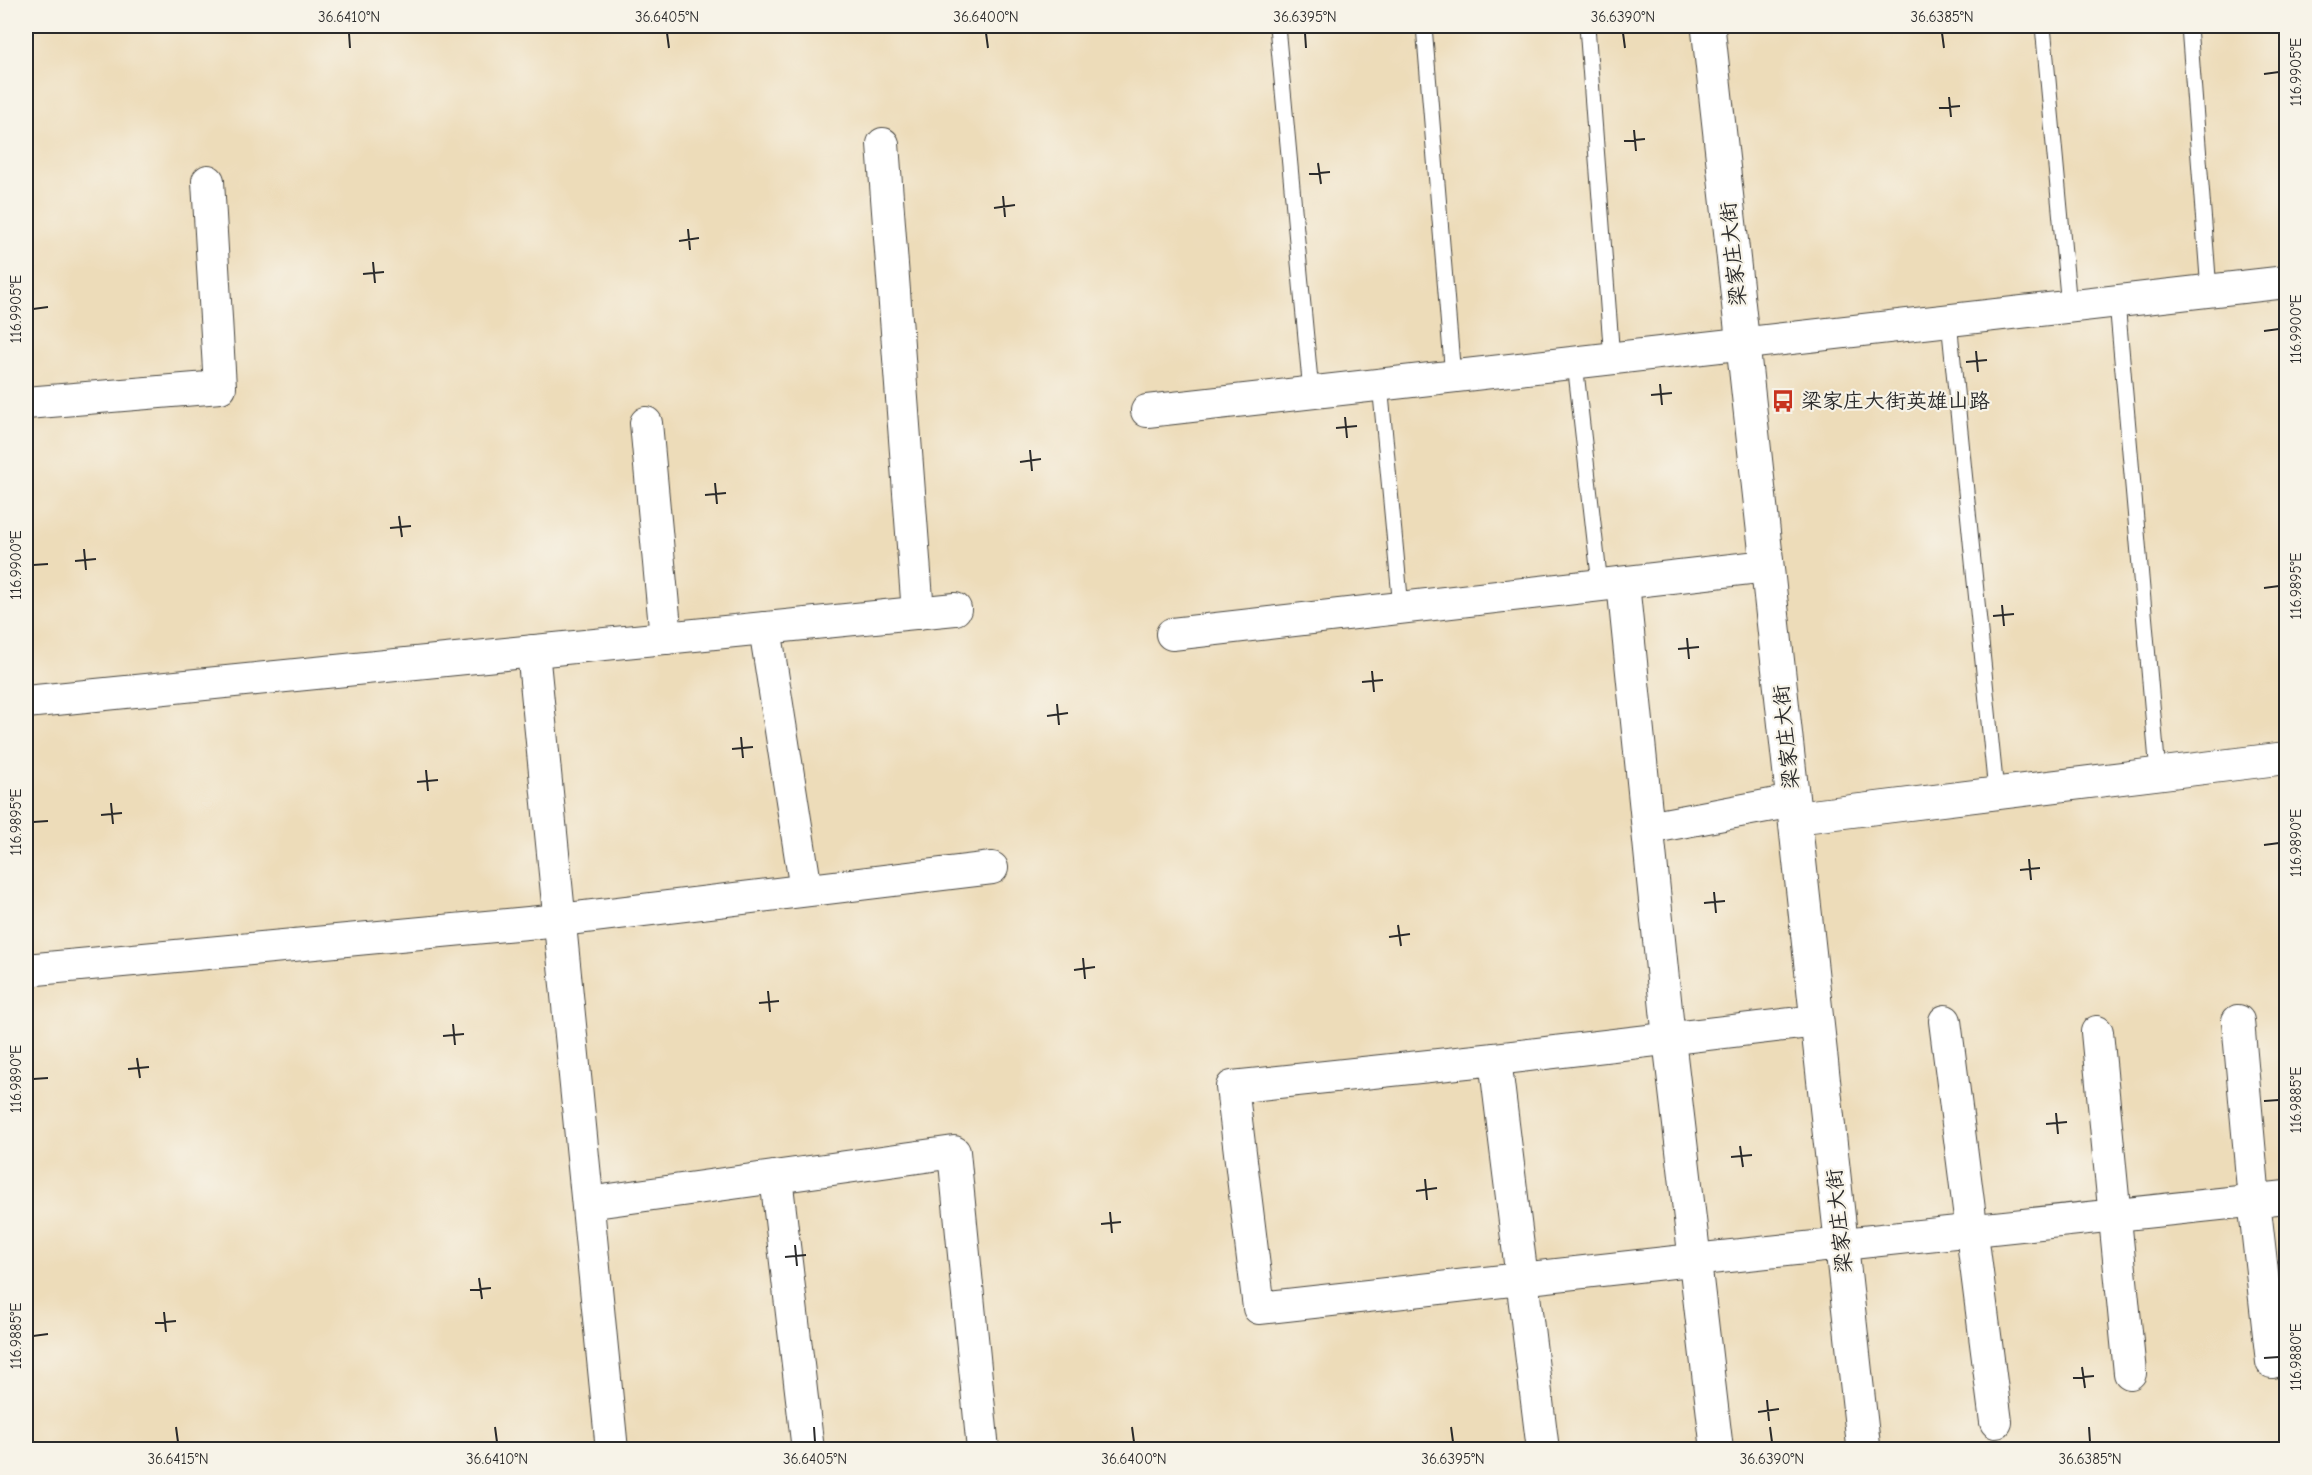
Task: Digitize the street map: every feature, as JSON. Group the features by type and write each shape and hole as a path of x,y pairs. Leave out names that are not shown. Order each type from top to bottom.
{"street":[{"name":"梁家庄大街","path":"1708,26 1864,1449"},
{"path":"883,144 918,613"},
{"path":"26,404 220,387 208,181"},
{"path":"1148,411 2209,291 2286,287"},
{"path":"646,423 666,638"},
{"path":"1172,634 1767,566"},
{"path":"1612,584 1648,828 1669,1039 1717,1449"},
{"path":"26,702 955,609"},
{"path":"765,628 806,891"},
{"path":"533,651 612,1449"},
{"path":"1648,828 1794,809 1996,792 2286,758"},
{"path":"26,970 560,920 992,868"},
{"path":"1817,1021 1232,1087 1259,1308 1842,1243 2286,1197"},
{"path":"1945,1021 1974,1229 1996,1422"},
{"path":"2238,1021 2253,1200 2272,1362"},
{"path":"2097,1032 2130,1373"},
{"path":"1496,1059 1543,1449"},
{"path":"588,1203 954,1152 982,1449"},
{"path":"776,1177 808,1449"}],"lane":[{"path":"1277,26 1311,392"},
{"path":"1424,26 1453,376"},
{"path":"1587,26 1612,359"},
{"path":"2043,26 2069,307"},
{"path":"2189,26 2209,291"},
{"path":"2117,302 2158,773"},
{"path":"1949,321 1996,792"},
{"path":"1575,363 1612,584"},
{"path":"1380,384 1401,608"}],"place":[{"name":"梁家庄大街英雄山路","path":"1783,401"}]}
